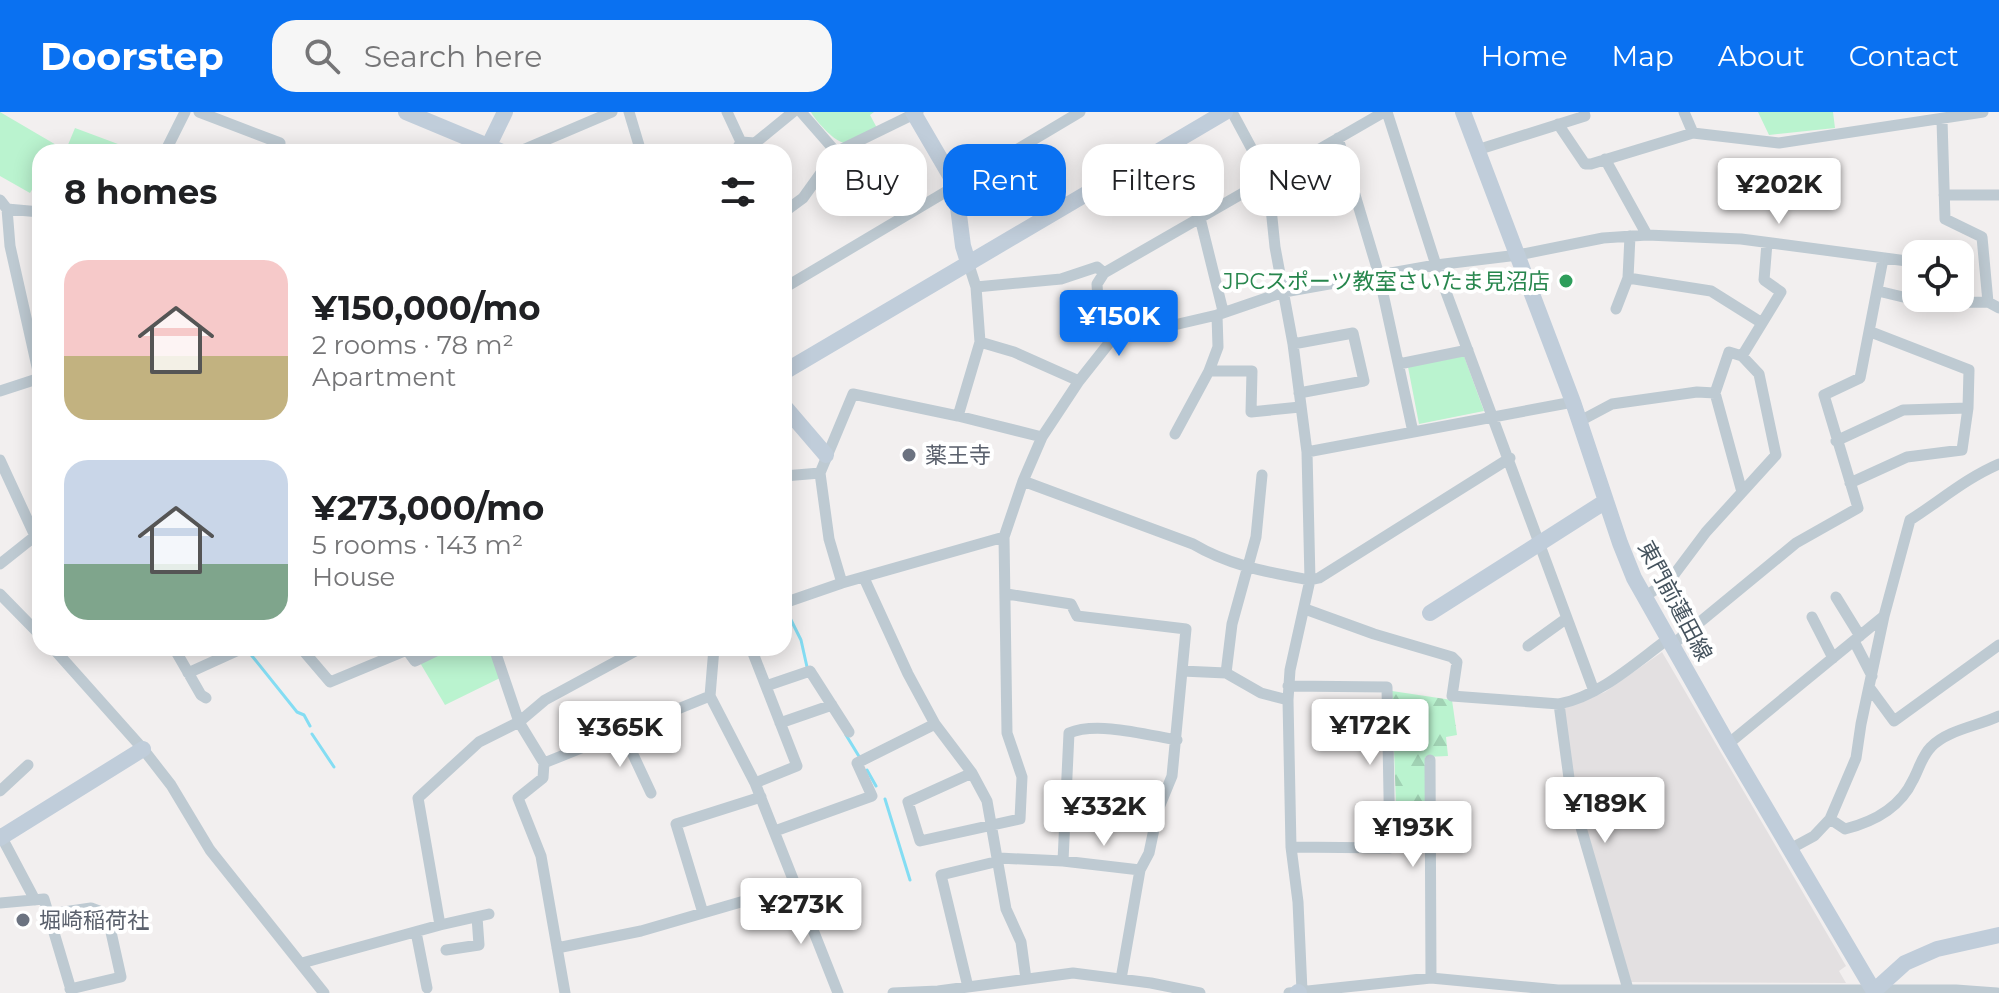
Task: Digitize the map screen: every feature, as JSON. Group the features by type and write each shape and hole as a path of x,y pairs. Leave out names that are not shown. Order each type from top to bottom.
{"street":[{"path":"169,144 185,112"},
{"path":"199,112 280,144"},
{"path":"406,112 483,144"},
{"path":"496,144 505,112"},
{"path":"537,144 612,112"},
{"path":"629,112 639,144"},
{"path":"727,112 737,144"},
{"path":"751,144 793,112"},
{"path":"801,112 829,144"},
{"path":"1024,144 1080,112"},
{"path":"792,367 1225,112"},
{"path":"1232,112 1249,144"},
{"path":"1328,144 1385,112 1436,265 1594,691"},
{"name":"東門前蓮田線","path":"1463,112 1580,421 1620,543 1644,597 1873,992"},
{"path":"1477,150 1585,116 1584,112"},
{"path":"1684,112 1693,133"},
{"path":"1890,112 1890,126"},
{"path":"1558,124 1585,164 1693,133 1779,143 1983,112"},
{"path":"854,144 915,113 943,163"},
{"path":"1878,291 1928,303 1994,305 1985,278 1982,237 1945,219 1942,120"},
{"path":"1338,138 1379,275 1413,432"},
{"path":"1605,159 1647,235"},
{"path":"792,206 803,198 816,180"},
{"path":"792,283 943,191"},
{"path":"1240,195 1104,273 1097,284 1098,300 1113,303 1132,314 1174,325 1284,292 1436,265 1518,255 1603,238 1647,235 1690,235 1902,261"},
{"path":"1944,195 1999,195"},
{"path":"32,210 4,205 5,249 32,349"},
{"path":"958,416 980,342 976,287 963,246 959,216"},
{"path":"1272,216 1307,452 1310,580 1288,686 1291,847 1298,902 1297,992 1407,987 1431,978 1558,990 1956,990 1997,993"},
{"path":"1175,434 1209,371 1218,347 1220,313 1200,218"},
{"path":"1616,309 1628,278 1630,236"},
{"path":"1742,356 1781,292 1764,280 1767,243"},
{"path":"1305,609 1452,657 1457,662 1452,696 1559,704 1594,691 1670,642 1796,543 1858,508 1824,395 1860,378 1883,259"},
{"path":"976,287 1061,279 1097,267 1104,273"},
{"path":"1628,278 1711,291 1762,323"},
{"path":"1985,278 1999,278"},
{"path":"972,773 908,802 920,841 1020,819 1022,777 1007,733 1004,537 1042,437 1079,381 1132,314"},
{"path":"1079,320 1117,333"},
{"path":"1850,483 1907,457 1962,450 1968,408 1969,370 1871,332"},
{"path":"1293,344 1353,333 1364,381 1299,393"},
{"path":"980,342 1014,352 1079,381"},
{"path":"1399,364 1468,350"},
{"path":"1644,597 1670,580 1706,532 1776,455 1759,374 1742,356 1729,352 1715,393 1742,492"},
{"path":"1209,371 1252,371 1251,412 1300,407"},
{"path":"0,391 32,381"},
{"path":"1580,421 1612,404 1697,392 1715,393"},
{"path":"842,583 829,539 820,473 853,394 1042,437"},
{"path":"1307,452 1573,402"},
{"path":"1836,441 1903,410 1968,408"},
{"path":"792,415 826,455"},
{"path":"1023,481 1193,544 1217,558 1310,580 1319,578 1510,458"},
{"path":"0,460 32,525"},
{"path":"1790,849 1814,836 1830,819 1856,758 1884,616 1910,520 1944,498 1963,481 1999,464"},
{"path":"792,475 820,473"},
{"path":"1226,673 1232,624 1256,537 1262,475"},
{"path":"1430,613 1606,501"},
{"path":"792,600 1004,537"},
{"path":"0,564 32,541"},
{"path":"864,578 908,674 935,724 972,773 987,801 1006,909 1021,942 1026,979"},
{"path":"0,594 32,627"},
{"path":"1007,594 1071,604 1077,616 1186,629 1172,776 1158,810 1149,853 1140,870 1121,979"},
{"path":"1836,597 1857,638 1871,681 1894,721 1999,645"},
{"path":"1728,744 1884,616"},
{"path":"1812,617 1833,658"},
{"path":"1528,646 1567,618"},
{"path":"60,656 143,749 171,785 210,850 324,993"},
{"path":"178,656 201,695 206,698"},
{"path":"188,673 225,656"},
{"path":"308,656 330,682 393,656"},
{"path":"497,656 519,722 544,763 543,778 518,798 541,856 565,993"},
{"path":"440,925 418,798 479,742 519,722 545,700 626,656"},
{"path":"713,656 710,696 755,783 838,993"},
{"path":"754,656 797,766 755,783"},
{"path":"766,686 810,671 849,732"},
{"path":"1182,671 1226,673 1261,693 1288,700"},
{"path":"1288,686 1387,687 1390,848 1291,847"},
{"path":"544,763 710,696"},
{"path":"1559,704 1571,793 1628,989"},
{"path":"780,723 832,705"},
{"path":"1830,819 1845,829 1869,823 1897,803 1912,784 1932,745 1999,716"},
{"path":"775,831 872,796 857,763 935,724"},
{"path":"1063,861 1069,733 1080,728 1177,740"},
{"path":"622,731 651,793"},
{"path":"35,900 0,836 143,749"},
{"path":"1430,760 1431,978"},
{"path":"0,791 28,765"},
{"path":"703,913 676,824 761,797"},
{"path":"968,987 941,875 999,860 1063,861 1140,870"},
{"path":"557,948 641,931 796,886"},
{"path":"0,903 44,899 71,991 121,977 107,914 91,908 50,914"},
{"path":"302,963 483,916 479,945 446,950"},
{"path":"416,932 427,988"},
{"path":"1873,992 1905,963 1937,949 1999,935"},
{"path":"893,993 938,992 1073,973 1200,993"}],"shaded area":[{"path":"1662,652 1846,966 1839,971 1846,983 1631,982 1588,836 1569,755 1563,709 1605,692"}],"green space":[{"path":"0,112 55,144 32,144 30,193 0,176"},
{"path":"811,112 874,112 870,115 877,128 846,143 826,131"},
{"path":"1758,112 1833,112 1835,128 1769,135"},
{"path":"75,128 118,144 68,144"},
{"path":"1464,356 1484,411 1419,424 1408,367"},
{"path":"429,656 494,656 500,678 445,705 419,661"},
{"path":"1392,691 1452,700 1457,735 1446,737 1448,756 1425,757 1427,805 1396,806"}],"waterway":[{"path":"792,622 801,640 807,667"},
{"path":"252,656 310,726"},
{"path":"312,734 334,767"},
{"path":"846,735 860,758"},
{"path":"867,770 876,786"},
{"path":"885,799 910,880"}],"place":[{"name":"JPCスポーツ教室さいたま見沼店","path":"1566,281"},
{"name":"薬王寺","path":"909,455"},
{"name":"堀崎稲荷社","path":"23,920"}]}
